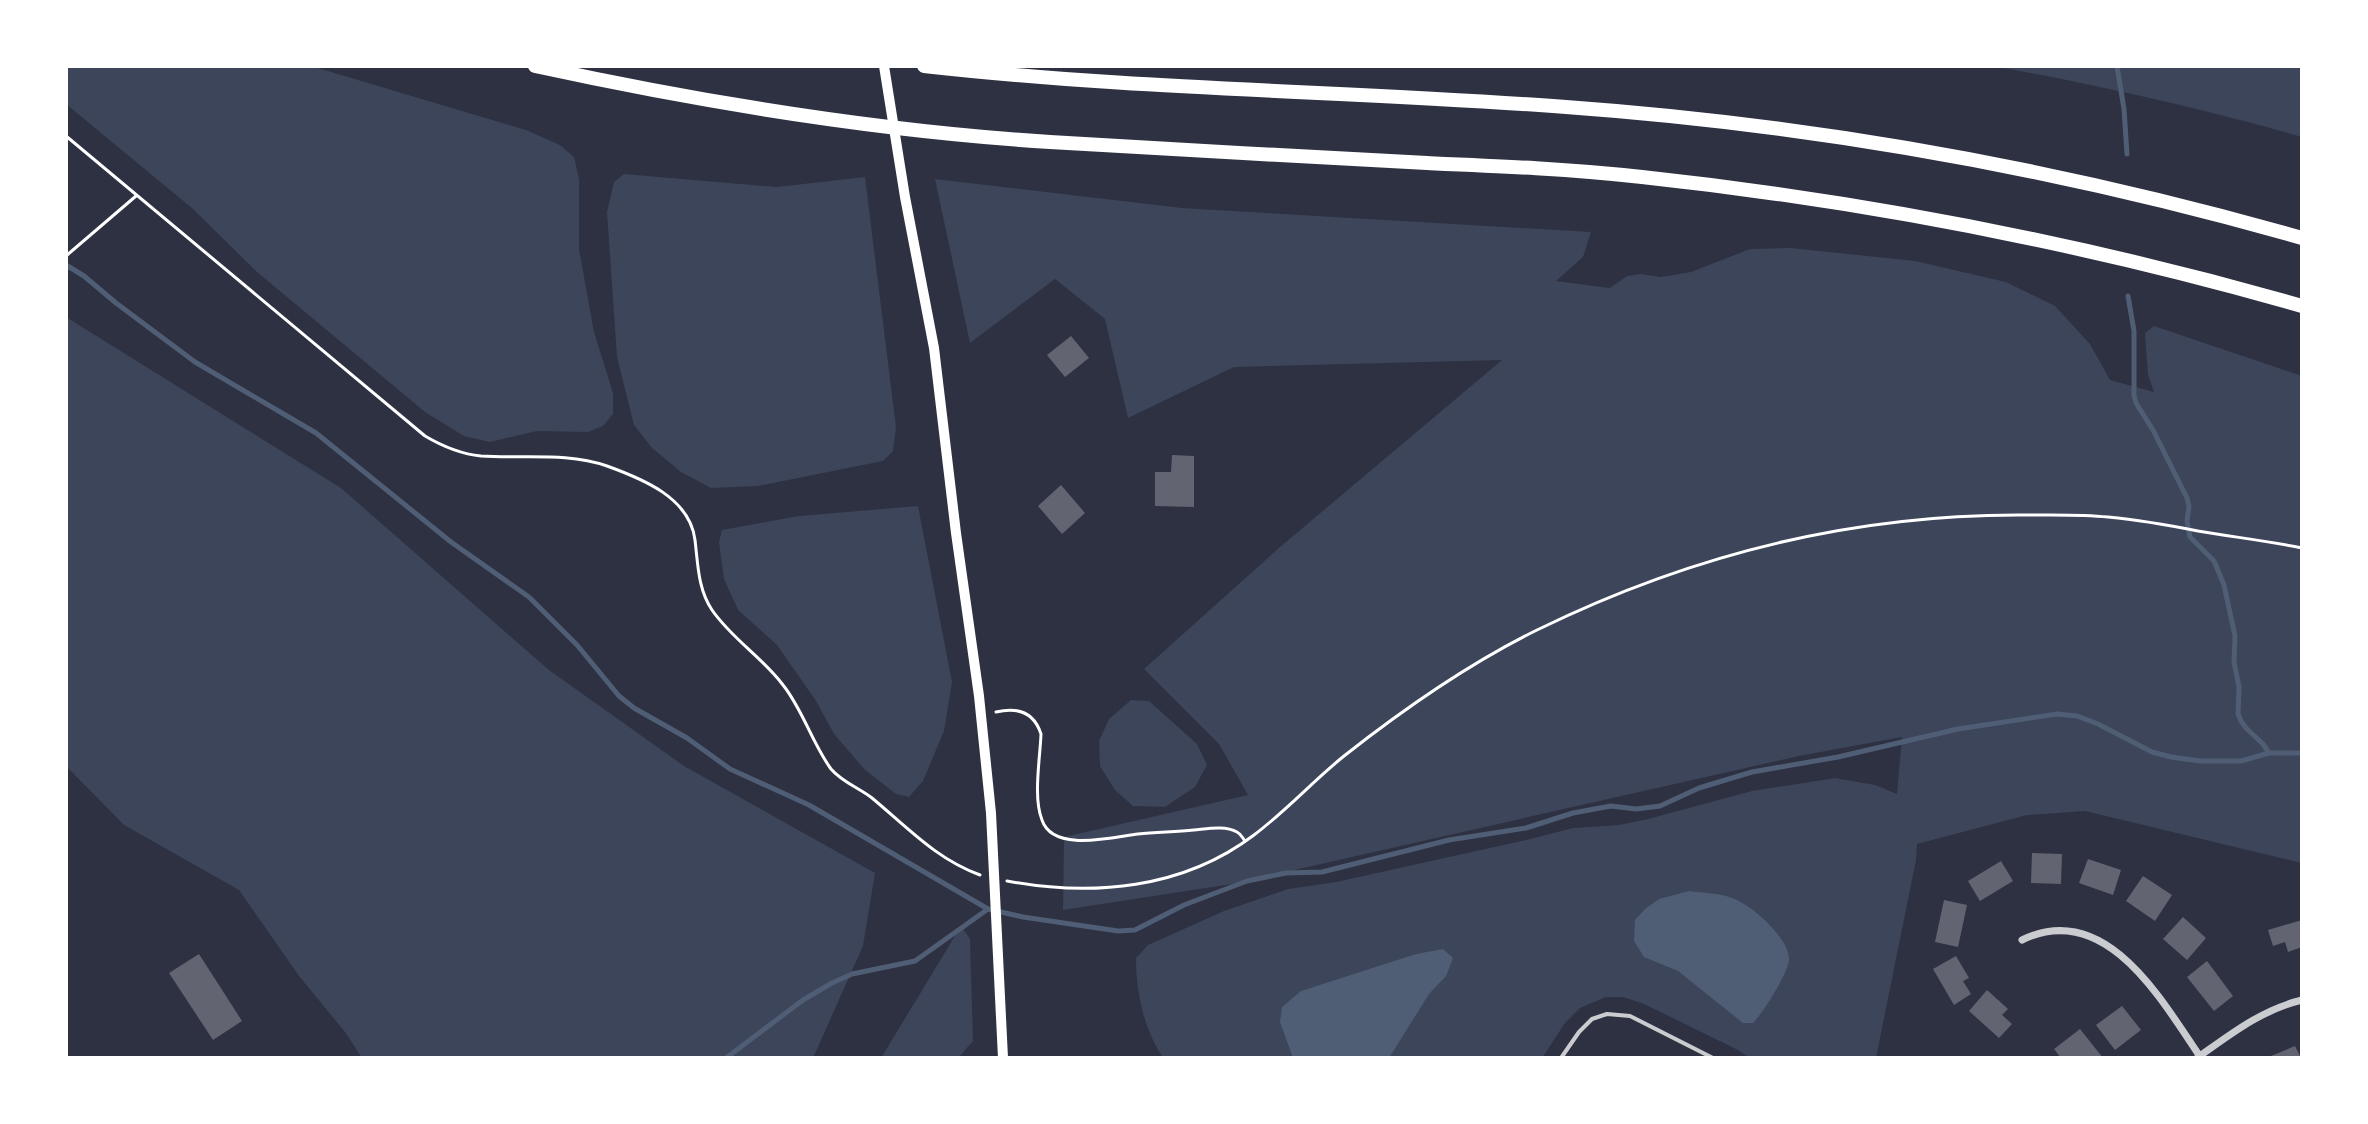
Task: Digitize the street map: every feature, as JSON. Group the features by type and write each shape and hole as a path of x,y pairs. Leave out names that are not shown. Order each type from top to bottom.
{"highway":[{"path":"535,66 669,94 794,115 897,127 1045,142 1638,176 1793,195 2047,241 2208,279 2302,306"},
{"path":"924,66 1076,79 1568,107 1738,123 1889,143 2036,171 2157,199 2302,238"}],"main road":[{"path":"884,66 934,348 981,715 991,813 1003,1058"}],"street":[{"path":"2022,940 2049,931 2072,932 2110,947 2143,975 2199,1057 2258,1016 2281,1005 2302,1000"}],"lane":[{"path":"1561,1058 1592,1019 1607,1014 1630,1016 1713,1058"}],"path":[{"path":"66,136 405,421 441,445 480,456 547,456 586,460 635,478 673,499 690,521 695,536 701,587 706,600 725,626 785,687 831,769 924,844 955,864 986,877"},
{"path":"66,256 137,195"},
{"path":"1001,880 1077,889 1146,884 1205,864 1246,841 1270,823 1342,758 1445,682 1548,625 1613,595 1736,552 1888,522 1990,514 2075,515 2161,523 2302,548"},
{"path":"981,715 1020,710 1033,718 1039,727 1038,802 1041,819 1051,834 1095,840 1142,833 1211,829 1237,832 1246,841"}],"shaded area":[{"path":"66,66 311,66 526,130 560,145 574,157 579,179 579,249 594,332 613,393 613,414 603,426 588,432 537,431 490,442 464,436 425,412 257,272 193,209 66,104"},
{"path":"1993,66 2302,66 2302,137 2148,98"},
{"path":"624,174 777,187 865,177 896,427 893,451 883,461 758,486 711,488 681,472 652,448 634,425 617,357 607,212 614,182"},
{"path":"935,179 1182,208 1591,232 1583,257 1556,281 1610,288 1627,276 1641,274 1661,277 1691,272 1750,249 1791,248 1915,261 2006,282 2055,306 2090,344 2110,380 2154,392 2148,375 2145,333 2154,326 2302,376 2302,863 2085,811 2027,815 1917,844 1876,1058 1750,1058 1644,1004 1623,997 1606,997 1580,1008 1565,1023 1542,1058 1163,1058 1142,1011 1136,958 1148,945 1224,911 1288,889 1336,882 1573,828 1619,825 1648,819 1752,791 1835,778 1875,785 1897,794 1902,737 1799,756 1232,884 1063,910 1064,837 1248,795 1219,744 1144,669 1280,547 1502,360 1234,367 1128,418 1105,319 1055,279 970,343"},
{"path":"66,317 341,488 549,670 684,766 875,873 863,946 813,1058 362,1058 239,890 124,825 66,766"},
{"path":"918,506 952,682 944,731 923,781 909,797 896,794 865,770 834,734 816,701 777,645 738,610 724,579 719,542 722,530 799,516"},
{"path":"1131,700 1149,701 1197,744 1207,765 1195,787 1165,807 1133,806 1115,790 1100,766 1099,741 1109,719"},
{"path":"1689,891 1722,895 1740,901 1768,923 1783,941 1788,965 1769,1002 1753,1023 1743,1023 1678,971 1644,957 1634,941 1635,920 1645,909 1659,899"},
{"path":"961,926 970,939 973,1041 958,1058 881,1058"},
{"path":"1443,949 1453,958 1446,976 1429,994 1389,1058 1293,1058 1280,1022 1282,1007 1301,991 1416,954"}],"building":[{"path":"1071,336 1089,358 1065,377 1047,355"},
{"path":"1172,455 1194,456 1194,507 1155,506 1155,472 1171,472"},
{"path":"1061,485 1085,513 1062,534 1038,506"},
{"path":"2032,853 2062,854 2061,884 2031,883"},
{"path":"2088,859 2121,870 2113,895 2079,883"},
{"path":"2001,861 2013,881 1980,901 1968,881"},
{"path":"2143,876 2172,895 2155,921 2126,901"},
{"path":"1944,900 1967,905 1958,947 1935,942"},
{"path":"2183,917 2206,938 2187,960 2163,939"},
{"path":"2302,920 2302,947 2288,952 2285,942 2273,946 2268,930"},
{"path":"199,954 242,1021 213,1040 169,973"},
{"path":"1956,956 1969,978 1963,981 1971,994 1954,1005 1933,969"},
{"path":"2207,961 2233,996 2214,1011 2187,977"},
{"path":"1987,990 2008,1009 2002,1015 2012,1024 1999,1038 1969,1011"},
{"path":"2122,1006 2141,1030 2115,1050 2096,1025"},
{"path":"2080,1029 2103,1058 2061,1058 2054,1049"},
{"path":"2295,1046 2301,1058 2266,1058"}],"waterway":[{"path":"2117,66 2127,154"},
{"path":"66,265 195,362 316,433 451,542 529,597 577,645 619,696 634,708 687,738 730,769 809,805 988,909 1023,917 1118,931 1135,930 1184,905 1247,881 1286,873 1322,872 1449,840 1526,828 1573,813 1611,806 1636,809 1660,806 1699,788 1752,772 1838,757 1958,729 2057,714 2077,716 2152,752 2171,757 2241,761 2269,753 2302,753"},
{"path":"2128,296 2134,331 2136,403 2187,498 2190,537 2214,561 2224,585 2235,636 2238,714 2246,728 2269,753"},
{"path":"726,1058 803,1000 832,983 852,974 915,961 988,909"}]}
